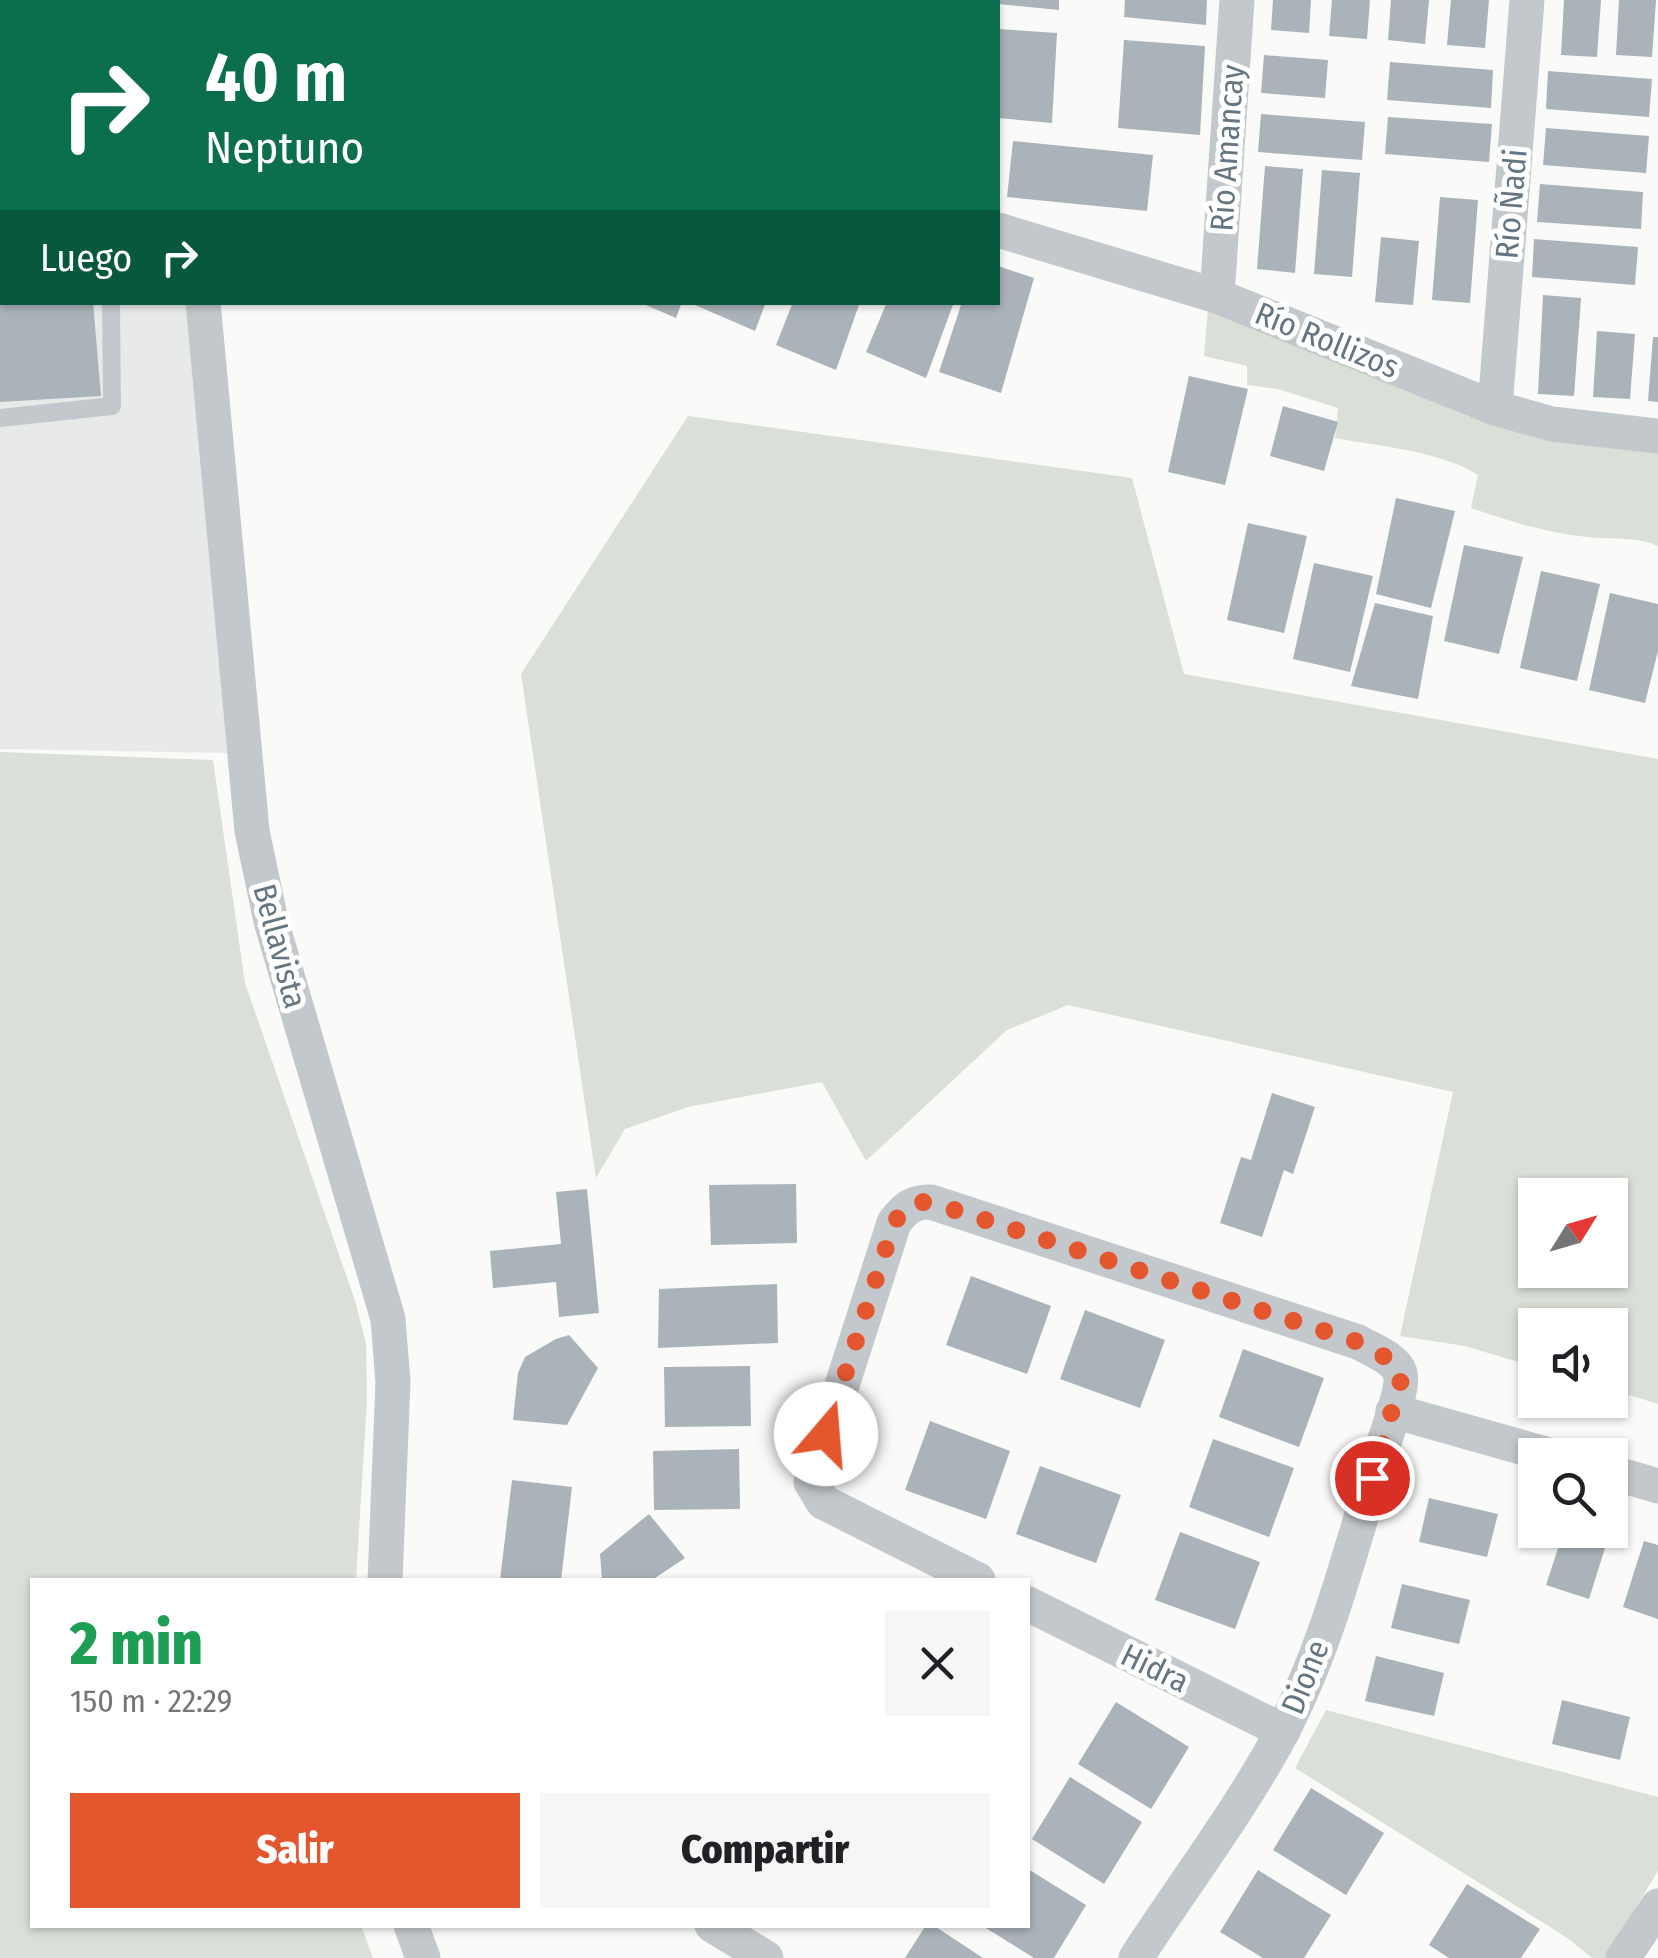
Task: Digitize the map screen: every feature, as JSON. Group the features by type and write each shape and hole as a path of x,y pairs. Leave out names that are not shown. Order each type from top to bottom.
{"street":[{"name":"Río Amancay","path":"1217,296 1237,0"},
{"name":"Río Ñadi","path":"1495,408 1528,0"},
{"name":"Río Rollizos","path":"1000,231 1217,296 1495,408 1552,424 1658,436"},
{"name":"Bellavista","path":"204,305 255,848 271,921 381,1288 390,1335 393,1414 385,1578"},
{"name":"Dione","path":"974,1578 822,1502 812,1482 894,1223 908,1207 930,1202 968,1214 1358,1342 1396,1366 1401,1380 1342,1578 1283,1731 1136,1958"},
{"path":"1393,1411 1518,1446"},
{"path":"1628,1477 1658,1486"},
{"name":"Hidra","path":"1030,1605 1283,1731"},
{"path":"1623,1958 1658,1906"},
{"path":"412,1928 422,1958"},
{"path":"717,1928 766,1958"}],"lane":[{"path":"0,418 112,406 111,305"}],"shaded area":[{"path":"0,305 189,305 227,753 0,749"},
{"path":"1208,309 1400,385 1467,416 1658,449 1658,546 1558,533 1485,513 1471,508 1478,475 1462,467 1409,451 1335,438 1338,408 1278,389 1247,385 1247,366 1204,356"},
{"path":"688,416 1132,478 1184,674 1658,759 1658,1404 1628,1395 1628,1308 1518,1308 1518,1362 1465,1346 1400,1336 1453,1092 1068,1005 1007,1030 866,1161 822,1082 688,1107 625,1129 596,1178 521,674"},
{"path":"0,752 213,760 245,983 366,1343 367,1400 356,1578 30,1578 30,1928 362,1928 373,1958 0,1958"},
{"path":"1326,1710 1658,1797 1658,1871 1605,1958 1592,1958 1566,1937 1295,1768"}],"building":[{"path":"1000,0 1059,0 1059,10 1000,4"},
{"path":"1125,0 1207,0 1206,25 1124,17"},
{"path":"1273,0 1311,0 1309,33 1271,30"},
{"path":"1332,0 1370,0 1367,39 1329,36"},
{"path":"1391,0 1429,0 1425,44 1388,40"},
{"path":"1451,0 1489,0 1485,48 1447,45"},
{"path":"1564,0 1601,0 1597,57 1561,55"},
{"path":"1619,0 1656,0 1652,57 1616,55"},
{"path":"1000,29 1057,33 1052,123 1000,118"},
{"path":"1124,40 1205,46 1200,135 1118,128"},
{"path":"1264,55 1328,60 1325,98 1261,93"},
{"path":"1390,62 1493,70 1491,108 1387,100"},
{"path":"1548,71 1652,79 1649,117 1546,109"},
{"path":"1261,114 1365,122 1362,160 1258,152"},
{"path":"1388,117 1492,124 1489,162 1385,154"},
{"path":"1546,128 1649,136 1646,173 1543,165"},
{"path":"1013,141 1153,155 1147,211 1007,197"},
{"path":"1265,166 1303,169 1295,273 1257,269"},
{"path":"1322,170 1360,173 1352,277 1314,274"},
{"path":"1540,184 1643,192 1641,229 1537,222"},
{"path":"1440,197 1478,200 1470,303 1432,300"},
{"path":"1381,237 1419,241 1413,305 1375,302"},
{"path":"1534,239 1638,247 1635,285 1532,277"},
{"path":"1000,267 1034,278 1001,393 939,372 961,305 1000,305"},
{"path":"1543,295 1581,298 1574,396 1538,394"},
{"path":"0,305 93,305 101,396 0,402"},
{"path":"646,305 681,305 676,318"},
{"path":"695,305 765,305 755,331"},
{"path":"792,305 859,305 836,370 776,345"},
{"path":"886,305 953,305 926,378 866,352"},
{"path":"1597,331 1635,334 1630,399 1593,397"},
{"path":"1653,337 1658,337 1658,402 1648,401"},
{"path":"1189,376 1248,389 1225,485 1168,472"},
{"path":"1283,406 1338,422 1324,471 1270,456"},
{"path":"1396,498 1455,511 1431,608 1376,594"},
{"path":"1248,523 1307,536 1284,633 1227,620"},
{"path":"1464,545 1523,557 1499,654 1444,641"},
{"path":"1314,563 1373,576 1350,672 1293,659"},
{"path":"1541,571 1600,584 1577,681 1520,668"},
{"path":"1610,593 1658,604 1658,651 1645,703 1589,690"},
{"path":"1375,603 1433,616 1418,699 1351,686"},
{"path":"1272,1093 1315,1107 1293,1174 1284,1170 1262,1237 1220,1223 1241,1157 1251,1160"},
{"path":"796,1184 797,1243 711,1245 709,1185"},
{"path":"587,1189 599,1313 559,1317 556,1282 493,1288 490,1251 561,1244 556,1192"},
{"path":"971,1276 1051,1306 1027,1374 946,1345"},
{"path":"777,1284 778,1343 658,1348 659,1289"},
{"path":"1085,1310 1165,1340 1140,1408 1060,1379"},
{"path":"569,1335 598,1368 567,1425 513,1420 518,1373 525,1357"},
{"path":"1243,1349 1324,1378 1299,1447 1219,1417"},
{"path":"750,1366 751,1426 665,1427 664,1367"},
{"path":"930,1421 1010,1451 986,1519 905,1490"},
{"path":"1213,1439 1294,1468 1269,1537 1189,1507"},
{"path":"739,1449 740,1509 654,1510 653,1451"},
{"path":"1040,1466 1121,1495 1096,1563 1016,1534"},
{"path":"512,1480 572,1487 561,1578 500,1578"},
{"path":"1429,1498 1498,1514 1487,1557 1419,1542"},
{"path":"649,1514 685,1558 655,1578 602,1578 600,1554"},
{"path":"1180,1532 1260,1562 1235,1629 1155,1600"},
{"path":"1644,1541 1658,1545 1658,1619 1623,1607"},
{"path":"1558,1548 1605,1548 1589,1599 1546,1585"},
{"path":"1402,1584 1470,1600 1459,1644 1391,1628"},
{"path":"1376,1656 1444,1673 1434,1716 1365,1701"},
{"path":"1562,1700 1630,1717 1620,1760 1552,1744"},
{"path":"1116,1702 1189,1747 1151,1809 1078,1764"},
{"path":"1070,1777 1142,1822 1104,1884 1032,1839"},
{"path":"1311,1788 1384,1833 1346,1895 1273,1850"},
{"path":"1030,1870 1086,1905 1054,1958 1034,1958 986,1928 1030,1928"},
{"path":"1258,1870 1331,1915 1304,1958 1263,1958 1220,1932"},
{"path":"1467,1884 1540,1929 1521,1958 1449,1958 1429,1945"},
{"path":"924,1928 938,1928 983,1958 905,1958"}],"route":[{"path":"826,1434 894,1223 908,1207 930,1202 1358,1342 1376,1352 1396,1366 1401,1380 1372,1478"}]}
